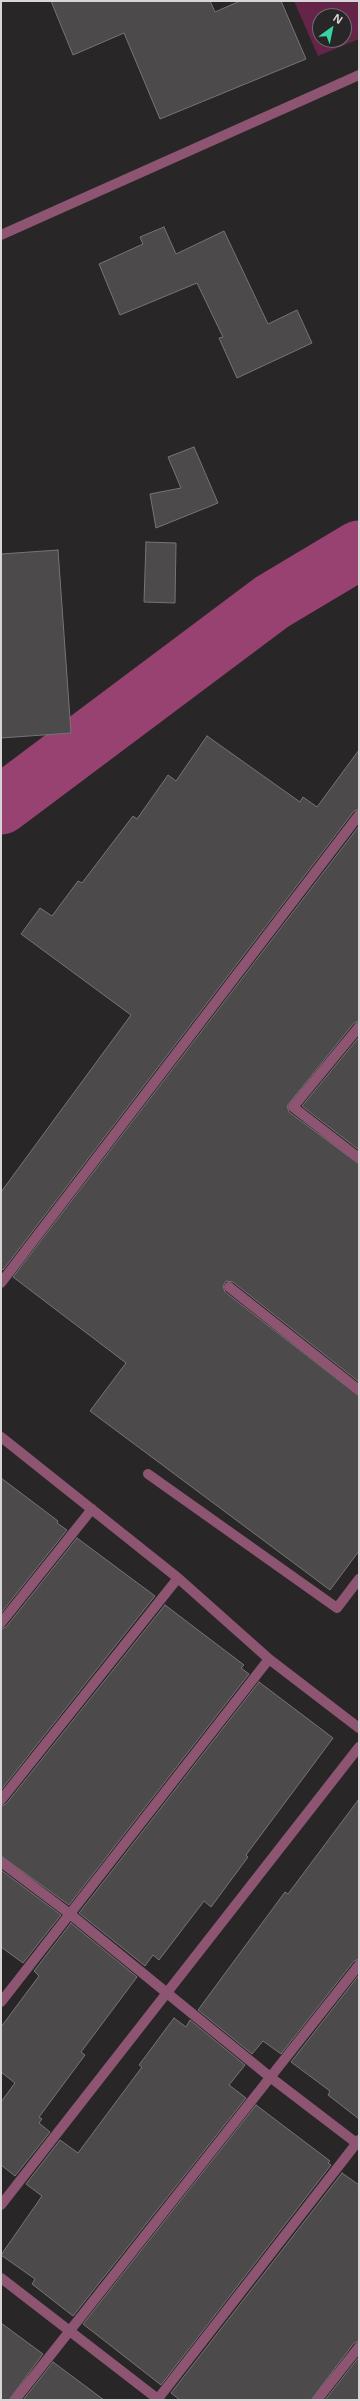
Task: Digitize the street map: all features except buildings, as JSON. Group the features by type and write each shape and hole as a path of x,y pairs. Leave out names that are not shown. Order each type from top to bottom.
{"street":[{"path":"1,235 359,75"},
{"path":"1,1283 359,815"},
{"path":"359,1027 293,1107 359,1158"},
{"path":"229,1287 359,1390"},
{"path":"1,1437 178,1578 269,1658 359,1728"},
{"path":"148,1474 337,1608 359,1579"},
{"path":"1,1623 92,1509"},
{"path":"1,1800 178,1578"},
{"path":"1,2002 269,1658"},
{"path":"1,2206 359,1747"},
{"path":"1,1862 168,1991 270,2077 358,2143 158,2400 1,2278"},
{"path":"15,2400 359,1965"},
{"path":"317,2400 359,2347"}],"shaded area":[{"path":"294,1 359,1 359,39 352,42 352,8 312,8 312,42"},
{"path":"315,48 337,48 318,56"}],"waterway":[{"path":"1,805 272,602 359,550"}]}
